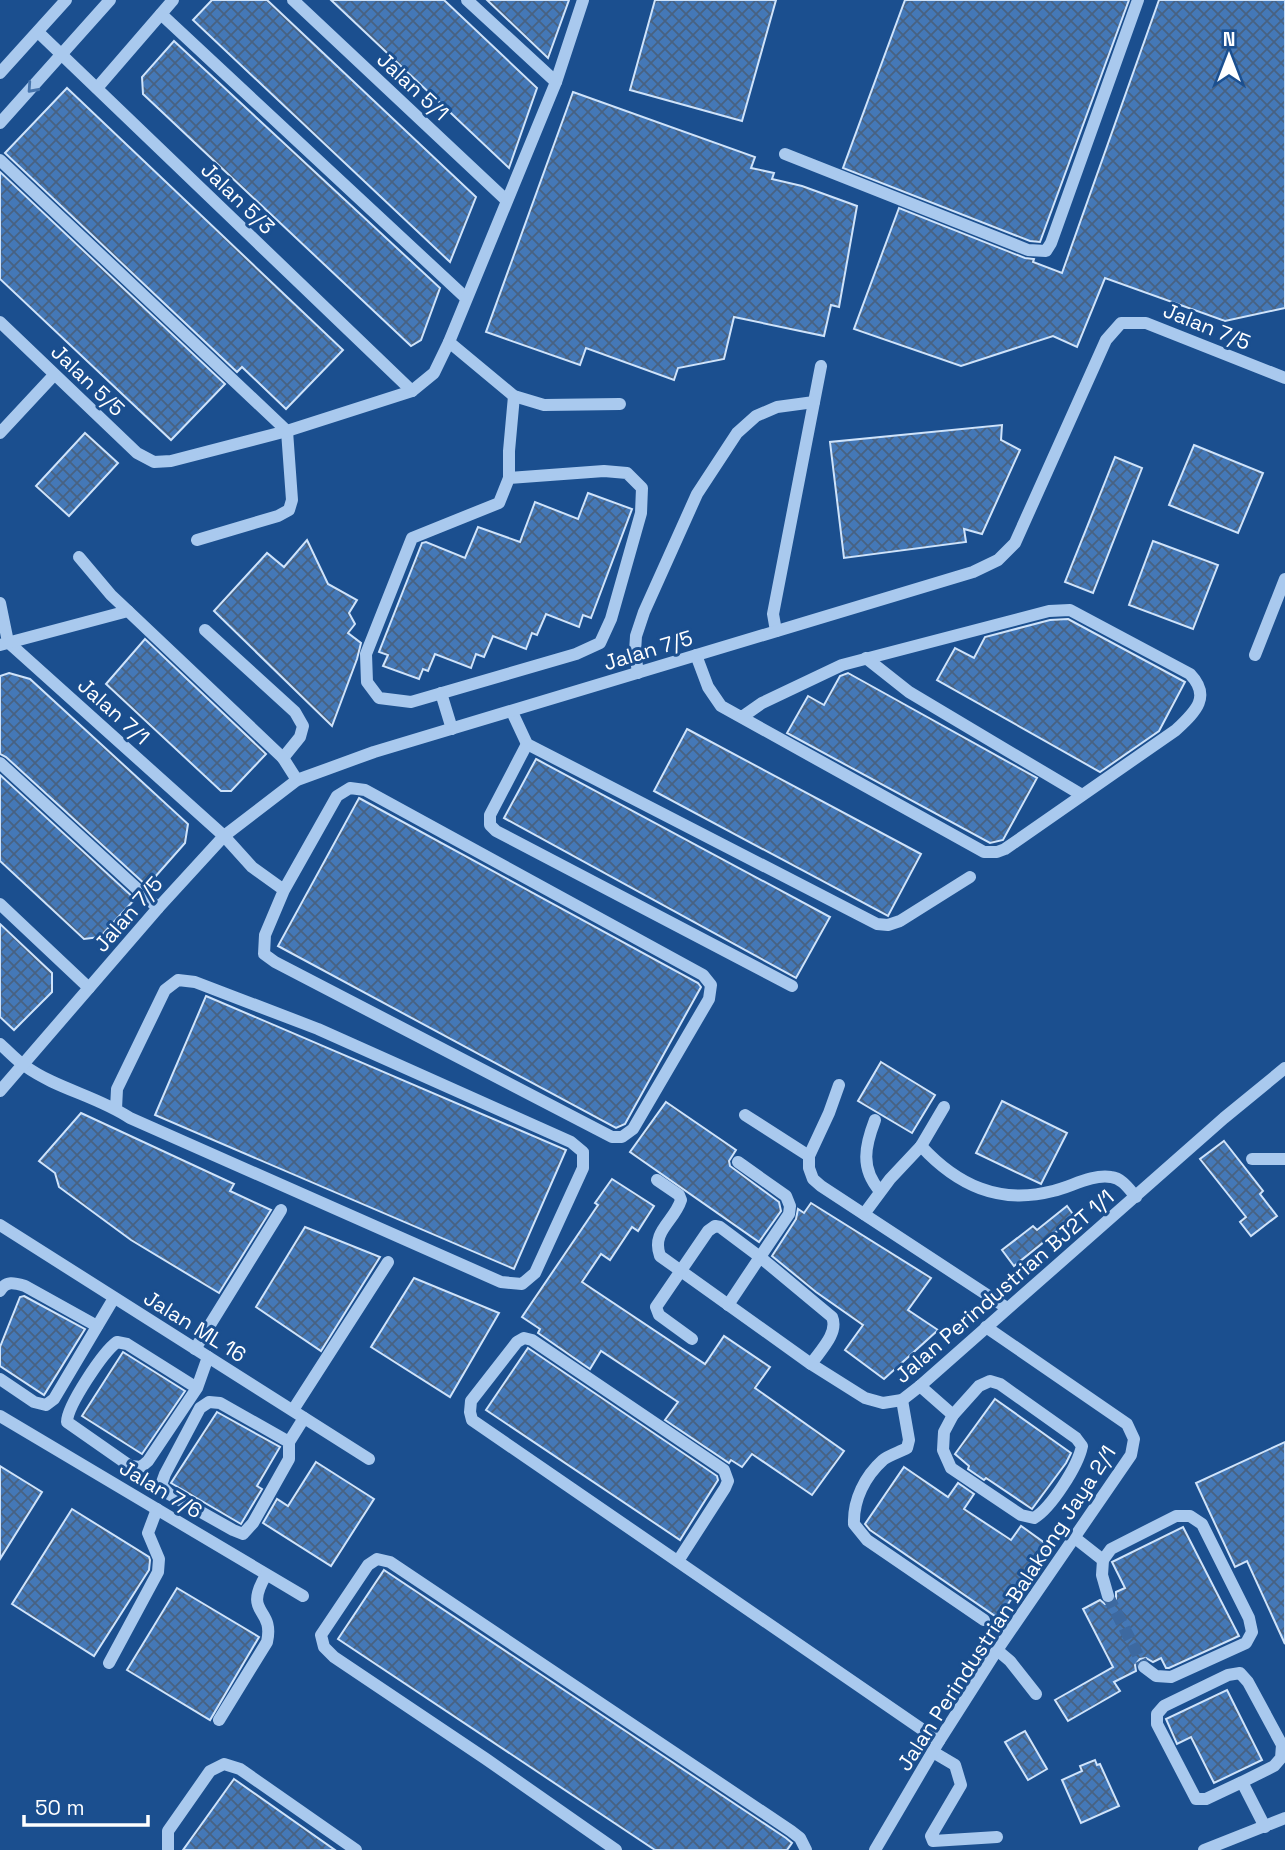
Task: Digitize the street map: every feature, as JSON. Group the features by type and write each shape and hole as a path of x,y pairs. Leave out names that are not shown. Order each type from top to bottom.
{"street":[{"path":"0,73 66,0"},
{"path":"0,123 110,0"},
{"path":"97,88 173,0"},
{"name":"Jalan 5/1","path":"293,0 506,200"},
{"path":"467,0 556,82"},
{"path":"785,154 1028,250 1046,251 1138,0"},
{"path":"287,430 412,391 434,373 556,82 583,2"},
{"path":"161,14 466,298"},
{"name":"Jalan 5/3","path":"38,32 412,391"},
{"path":"0,160 287,430 292,500 289,510 278,516 197,540"},
{"name":"Jalan 5/5","path":"0,322 137,453 154,462 171,461 287,430"},
{"name":"Jalan 7/5","path":"0,1091 224,835 297,780 337,764 973,572 998,560 1015,543 1106,340 1121,323 1146,323 1285,378"},
{"path":"449,342 514,396 544,405 620,404"},
{"path":"776,631 773,614 821,366"},
{"path":"0,433 54,375"},
{"path":"509,478 604,471 627,473 642,488 641,513 611,619 600,643 576,654 411,702 379,698 367,682 366,654 412,538 499,503 509,478 514,396"},
{"path":"638,673 636,636 644,612 697,494 737,433 756,416 776,407 814,402"},
{"path":"79,557 111,595 283,758 297,780"},
{"path":"1255,655 1285,579"},
{"path":"0,603 4,644 128,611"},
{"path":"696,655 708,687 721,706 984,852 1005,849 1176,730 1192,715 1201,696 1200,684 1190,674 1070,610 1049,611 842,665 762,703 742,717"},
{"path":"205,630 295,712 303,726 300,737 283,758"},
{"name":"Jalan 7/1","path":"4,644 224,835 252,867 284,890"},
{"path":"866,658 909,692 1082,795"},
{"path":"441,693 452,729"},
{"path":"512,712 527,744 877,924 888,925 900,921 970,877"},
{"path":"527,744 490,815 490,825 496,831 792,986"},
{"path":"0,763 158,908"},
{"path":"350,788 365,790 703,975 711,985 709,999 633,1129 622,1137 612,1137 264,954 265,935 284,890 337,796 350,788"},
{"path":"0,904 89,988"},
{"path":"0,1044 23,1066 51,1081 501,1282 522,1284 536,1273 583,1168 583,1152 571,1142 318,1029 195,982 178,980 165,990 117,1089 116,1109"},
{"name":"Jalan Perindustrian BJ2T 1/1","path":"657,1180 679,1195 681,1200 659,1236 656,1245 660,1256 811,1364 865,1398 883,1404 902,1400 920,1386 1224,1118 1285,1068"},
{"path":"839,1085 809,1156 813,1179 1007,1308"},
{"path":"864,1214 880,1191 921,1146 944,1107"},
{"path":"745,1115 809,1156"},
{"path":"875,1120 866,1142 867,1164 871,1181 880,1191"},
{"path":"921,1146 937,1163 962,1182 989,1193 1018,1196 1051,1192 1095,1178 1111,1177 1121,1180 1136,1197"},
{"path":"1252,1159 1285,1159"},
{"path":"728,1306 789,1214 790,1206 786,1196 738,1162"},
{"path":"195,1349 281,1210"},
{"name":"Jalan ML 16","path":"0,1226 369,1459"},
{"path":"692,1339 659,1315 656,1307 708,1231 715,1226 720,1227 761,1257 832,1317 834,1331 811,1364"},
{"path":"293,1410 388,1262"},
{"path":"0,1291 3,1286 12,1282 25,1286 97,1326"},
{"path":"0,1379 34,1402 46,1405 54,1399 114,1298"},
{"name":"Jalan Perindustrian Balakong Jaya 2/1","path":"875,1850 997,1650 1131,1455 1134,1439 1127,1424 986,1327"},
{"path":"678,1561 725,1488 727,1481 724,1470 532,1340 524,1338 517,1342 471,1401 472,1420 678,1561 936,1746 955,1765 961,1784 931,1836 933,1841 997,1837"},
{"path":"197,1388 127,1344 117,1342 109,1348 70,1409 67,1423 131,1466 141,1467 148,1461 197,1388 208,1357"},
{"path":"990,1381 1000,1384 1076,1438 1082,1446 1080,1457 1044,1512 1034,1518 1021,1515 951,1468 943,1450 943,1441 944,1432 953,1415 979,1386 990,1381"},
{"path":"920,1386 953,1415"},
{"path":"902,1400 909,1440 907,1448 884,1458 869,1478 855,1501 854,1524 867,1540 984,1620"},
{"path":"289,1442 220,1404 209,1402 200,1408 161,1485 169,1494 243,1534 253,1523 289,1459 289,1442 304,1418"},
{"name":"Jalan 7/6","path":"1,1418 303,1597"},
{"path":"109,1663 158,1572 159,1559 148,1533 157,1509"},
{"path":"1108,1596 1102,1575 1102,1560 1111,1549 1177,1516 1190,1516 1202,1524 1249,1618 1252,1632 1246,1643 1171,1677 1156,1675 1144,1667"},
{"path":"1075,1538 1102,1560"},
{"path":"616,1850 334,1657 324,1647 321,1635 368,1565 377,1559 390,1562 791,1830 800,1838 806,1850"},
{"path":"219,1720 267,1642 269,1631 266,1619 257,1607 256,1598 256,1592 266,1575"},
{"path":"997,1650 1010,1661 1036,1694"},
{"path":"1240,1673 1248,1682 1282,1745 1281,1758 1274,1766 1242,1782 1206,1799 1196,1799 1157,1724 1157,1714 1164,1706 1228,1675 1240,1673"},
{"path":"168,1850 168,1831 210,1771 224,1765 240,1769 356,1850"},
{"path":"1242,1782 1265,1827"},
{"path":"1205,1850 1285,1818"}],"building":[{"path":"212,0 267,0 476,197 450,262 193,20"},
{"path":"331,0 444,0 537,88 509,168"},
{"path":"487,0 569,0 548,58"},
{"path":"655,0 776,0 742,121 630,90"},
{"path":"905,0 1129,0 1040,242 1030,241 843,168"},
{"path":"1159,0 1285,0 1285,308 1225,321 1105,278 1077,347 1053,336 961,366 854,329 899,208 1025,258 1034,259 1033,262 1062,273"},
{"path":"174,41 440,288 421,340 411,346 143,94 142,77"},
{"path":"67,88 343,350 286,409 242,367 237,372 5,153"},
{"path":"573,92 755,157 751,168 774,173 772,179 802,186 857,206 839,307 831,305 824,336 734,317 724,359 678,368 674,380 586,348 580,365 486,332"},
{"path":"0,172 225,384 171,440 0,279"},
{"path":"1002,425 1001,440 1020,450 982,534 964,529 966,542 844,558 830,442"},
{"path":"85,433 118,463 69,516 36,486"},
{"path":"1194,445 1263,473 1238,533 1169,505"},
{"path":"1115,457 1142,468 1093,593 1065,582"},
{"path":"588,493 632,509 591,618 583,615 579,627 546,614 537,635 532,633 526,649 493,636 484,657 476,654 471,668 435,654 428,671 423,669 419,679 383,666 388,655 379,652 422,543 426,542 465,558 478,527 520,542 535,502 578,519"},
{"path":"307,540 328,584 357,600 349,613 355,624 348,633 361,643 332,726 214,611 267,553 284,567"},
{"path":"1153,541 1218,565 1193,629 1129,605"},
{"path":"1068,619 1185,682 1159,731 1100,772 937,680 955,648 974,658 985,637 1050,620"},
{"path":"145,639 266,754 231,791 221,791 106,684"},
{"path":"9,673 30,679 188,824 185,843 147,886 0,754 0,676"},
{"path":"848,673 1037,778 1003,840 990,843 787,733 808,696 824,705 840,676"},
{"path":"687,729 921,854 888,916 654,791"},
{"path":"536,759 830,917 796,978 504,818"},
{"path":"0,775 135,899 100,937 84,939 0,861"},
{"path":"359,798 698,983 701,987 625,1124 616,1128 278,946"},
{"path":"0,924 52,973 52,992 14,1030 0,1017"},
{"path":"206,996 566,1150 514,1269 155,1115"},
{"path":"881,1062 935,1095 912,1133 858,1101"},
{"path":"1002,1101 1067,1133 1041,1184 976,1153"},
{"path":"666,1102 736,1150 729,1161 730,1166 779,1202 781,1211 759,1242 630,1152"},
{"path":"81,1113 234,1184 230,1191 271,1210 219,1293 131,1240 59,1187 55,1173 39,1161"},
{"path":"1224,1141 1263,1191 1260,1194 1277,1216 1251,1236 1240,1222 1246,1217 1200,1159"},
{"path":"612,1179 654,1206 638,1231 632,1227 610,1260 601,1254 582,1282 705,1364 724,1336 770,1367 755,1388 844,1451 812,1495 752,1454 742,1467 731,1460 729,1463 665,1420 678,1402 601,1351 590,1369 538,1333 540,1329 522,1317 598,1205 595,1203"},
{"path":"811,1203 931,1278 908,1310 938,1330 884,1379 845,1350 863,1325 816,1292 772,1256 796,1219 798,1209 804,1213"},
{"path":"1067,1206 1075,1217 1014,1266 1002,1250 1033,1226 1037,1230"},
{"path":"305,1227 380,1257 321,1351 256,1307"},
{"path":"414,1278 499,1313 450,1397 371,1347"},
{"path":"24,1296 85,1329 44,1395 0,1366 0,1347 20,1297"},
{"path":"528,1348 717,1476 718,1480 680,1540 486,1410"},
{"path":"123,1352 185,1391 142,1454 82,1416"},
{"path":"995,1399 1071,1453 1032,1509 968,1469 969,1466 955,1454"},
{"path":"217,1412 280,1447 257,1486 262,1489 241,1524 171,1483"},
{"path":"1285,1442 1285,1644 1247,1561 1235,1567 1196,1483"},
{"path":"316,1462 374,1499 331,1566 263,1523 277,1499 288,1506"},
{"path":"0,1466 42,1492 0,1559"},
{"path":"904,1467 948,1497 958,1483 974,1494 964,1509 1011,1540 1021,1526 1049,1546 998,1618 865,1524"},
{"path":"72,1509 150,1560 149,1570 94,1656 12,1604"},
{"path":"1183,1527 1239,1636 1169,1668 1166,1668 1161,1658 1153,1662 1146,1658 1140,1659 1135,1665 1136,1671 1114,1682 1120,1691 1068,1721 1055,1700 1113,1667 1083,1609 1100,1600 1111,1604 1116,1599 1116,1592 1125,1588 1112,1562"},
{"path":"384,1570 792,1843 787,1850 655,1850 338,1639"},
{"path":"177,1588 259,1637 210,1720 127,1670"},
{"path":"1227,1690 1262,1760 1214,1783 1191,1737 1177,1744 1166,1719"},
{"path":"1025,1731 1047,1769 1028,1780 1005,1742"},
{"path":"1095,1760 1097,1765 1100,1764 1119,1806 1081,1823 1062,1780 1082,1771 1080,1766"},
{"path":"234,1779 335,1850 183,1850"}],"tunnel":[{"path":"1108,1596 1144,1667"}]}
